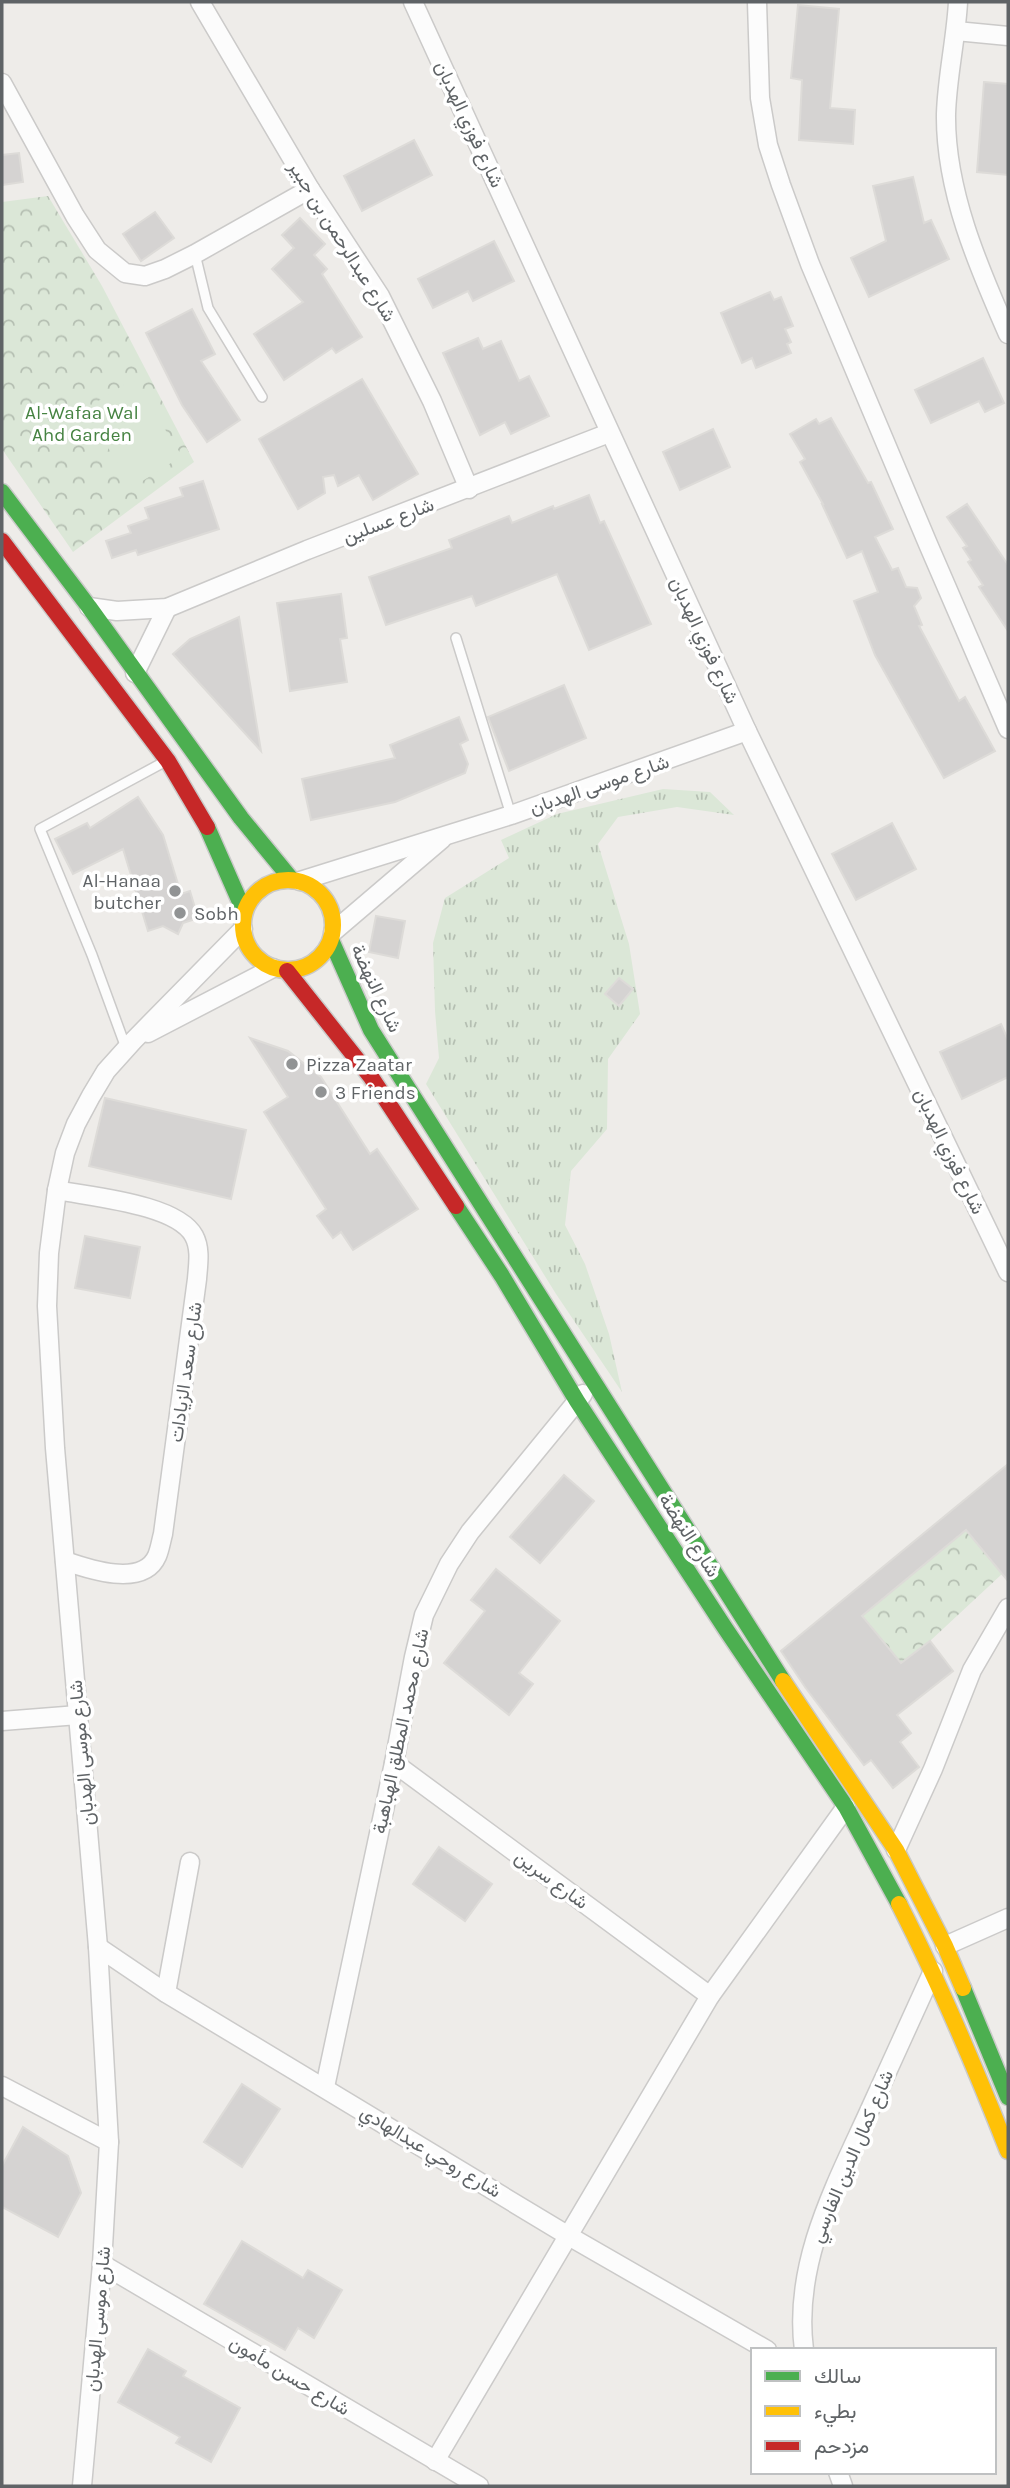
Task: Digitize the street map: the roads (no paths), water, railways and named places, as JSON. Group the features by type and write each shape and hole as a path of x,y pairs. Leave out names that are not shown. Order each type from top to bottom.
{"street":[{"name":"شارع عبدالرحمن بن جبير","path":"200,2 310,189 380,296 432,401 468,489"},
{"name":"شارع فوزي الهدبان","path":"414,2 747,731 1008,1272"},
{"path":"757,2 760,98 768,145 781,185 810,264 922,531 1002,695 1008,729"},
{"path":"958,2 946,114 951,167 964,224 1008,334"},
{"path":"956,31 1008,36"},
{"path":"2,83 75,216 97,250 125,273 145,276 195,254 310,189"},
{"name":"شارع عسلين","path":"89,607 117,611 167,608 307,550 609,433"},
{"path":"2,492 89,607 241,818 296,881 322,895 329,906 332,936 324,953 314,962 301,968 280,969 261,962 252,953 246,942 243,920 202,817 168,761 2,541"},
{"path":"135,673 167,608"},
{"name":"شارع موسى الهدبان","path":"296,881 511,815 747,731"},
{"name":"شارع موسى الهدبان","path":"332,936 449,832"},
{"path":"243,920 258,891 268,884 296,881"},
{"name":"شارع موسى الهدبان","path":"82,2486 102,2264 109,2142 98,1947 65,1561 47,1306 49,1253 65,1153 76,1124 106,1071 243,920"},
{"name":"شارع النهضة","path":"332,936 371,1030 748,1629 896,1850 945,1947 1008,2097"},
{"name":"شارع موسى الهدبان","path":"130,1044 280,969"},
{"name":"شارع النهضة","path":"280,969 371,1077 502,1276 577,1401 724,1628 846,1807 881,1867 933,1971 979,2075 1008,2151"},
{"name":"شارع سعد الزيادات","path":"57,1190 159,1210 183,1222 193,1235 198,1249 197,1279 165,1520 157,1558 147,1567 125,1574 98,1572 65,1561"},
{"name":"شارع محمد المطلق الهباهبة","path":"325,2087 424,1615 436,1588 470,1532 592,1383"},
{"path":"896,1850 933,1769 972,1670 1008,1608"},
{"path":"2,1722 78,1715"},
{"name":"شارع سرين","path":"394,1763 710,1996"},
{"path":"435,2461 710,1996 846,1807"},
{"path":"166,1993 190,1862"},
{"path":"945,1947 1008,1918"},
{"name":"شارع روحي عبدالهادي","path":"98,1947 166,1993 567,2235 764,2348"},
{"name":"شارع كمال الدين الفارسي","path":"804,2348 801,2326 803,2290 811,2249 845,2164 933,1971"},
{"path":"2,2086 109,2142"},
{"name":"شارع حسن مأمون","path":"102,2264 479,2486"}],"lane":[{"path":"195,254 208,308 262,397"},
{"path":"456,638 511,815"},
{"path":"130,1044 40,829 168,761"}],"place":[{"name":"Al-Hanaa butcher","path":"175,891"},
{"name":"Sobh","path":"180,913"},
{"name":"Pizza Zaatar","path":"292,1064"},
{"name":"3 Friends","path":"321,1092"}],"park label":[{"name":"Al-Wafaa Wal Ahd Garden","path":"82,423"}]}
